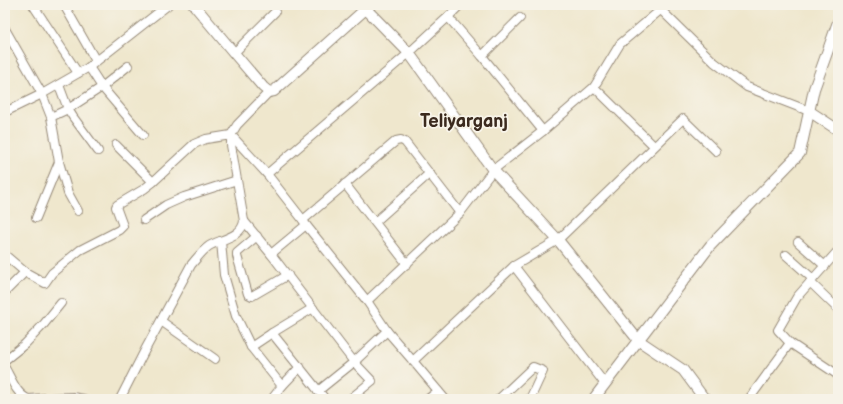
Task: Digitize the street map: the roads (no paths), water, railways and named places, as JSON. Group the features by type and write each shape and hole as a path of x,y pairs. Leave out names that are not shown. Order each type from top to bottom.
{"street":[{"path":"33,5 78,73"},
{"path":"64,5 96,61"},
{"path":"5,112 59,85 89,67 168,5"},
{"path":"194,5 234,54 269,92"},
{"path":"267,174 409,53 460,5"},
{"path":"120,399 191,265 208,247 239,232 243,226 244,221 231,145 231,135 237,125 269,92 274,91 367,6 409,53 493,170 558,240 638,340 683,370 706,399"},
{"path":"368,301 460,213 493,170 543,131 594,87 620,44 658,12 658,7"},
{"path":"658,7 714,62 747,87 809,111 838,130"},
{"path":"234,54 275,12"},
{"path":"448,17 543,131"},
{"path":"482,56 520,18"},
{"path":"594,399 710,246 800,153 814,89 838,22"},
{"path":"5,29 42,94 51,117 59,162 68,193 78,211"},
{"path":"51,117 68,109 102,87 128,66"},
{"path":"89,67 102,87 143,135"},
{"path":"59,85 68,109 98,151"},
{"path":"594,87 654,146"},
{"path":"413,361 514,266 558,240 683,119 716,151"},
{"path":"231,135 267,174 304,223 368,301 387,330 445,399"},
{"path":"5,255 25,272 44,283 52,273 80,250 119,230 123,226 116,207 117,205 153,182 194,144 206,139 231,135"},
{"path":"271,254 345,184 396,141 401,140 405,142 460,213"},
{"path":"116,145 153,182"},
{"path":"36,218 59,162"},
{"path":"375,222 430,174"},
{"path":"144,220 166,205 184,197 237,180"},
{"path":"345,184 407,264"},
{"path":"244,221 288,275 354,362 372,381 350,399"},
{"path":"257,236 238,253 237,256 248,294 252,296 288,275"},
{"path":"221,241 224,275 236,316 251,347 282,386"},
{"path":"798,242 825,266"},
{"path":"838,256 836,253 797,297 778,330 790,343 838,375"},
{"path":"786,255 836,303"},
{"path":"514,266 605,384"},
{"path":"5,292 25,272"},
{"path":"5,360 25,344 61,303"},
{"path":"251,347 313,308"},
{"path":"161,321 215,359"},
{"path":"318,391 354,362 387,330"},
{"path":"272,333 325,399"},
{"path":"749,399 790,343"},
{"path":"272,399 300,367"},
{"path":"500,399 533,367 543,372 530,399"},
{"path":"5,368 23,398 72,397 84,399"},
{"path":"428,399 438,391"}],"district":[{"name":"Teliyarganj","path":"464,121"}]}
